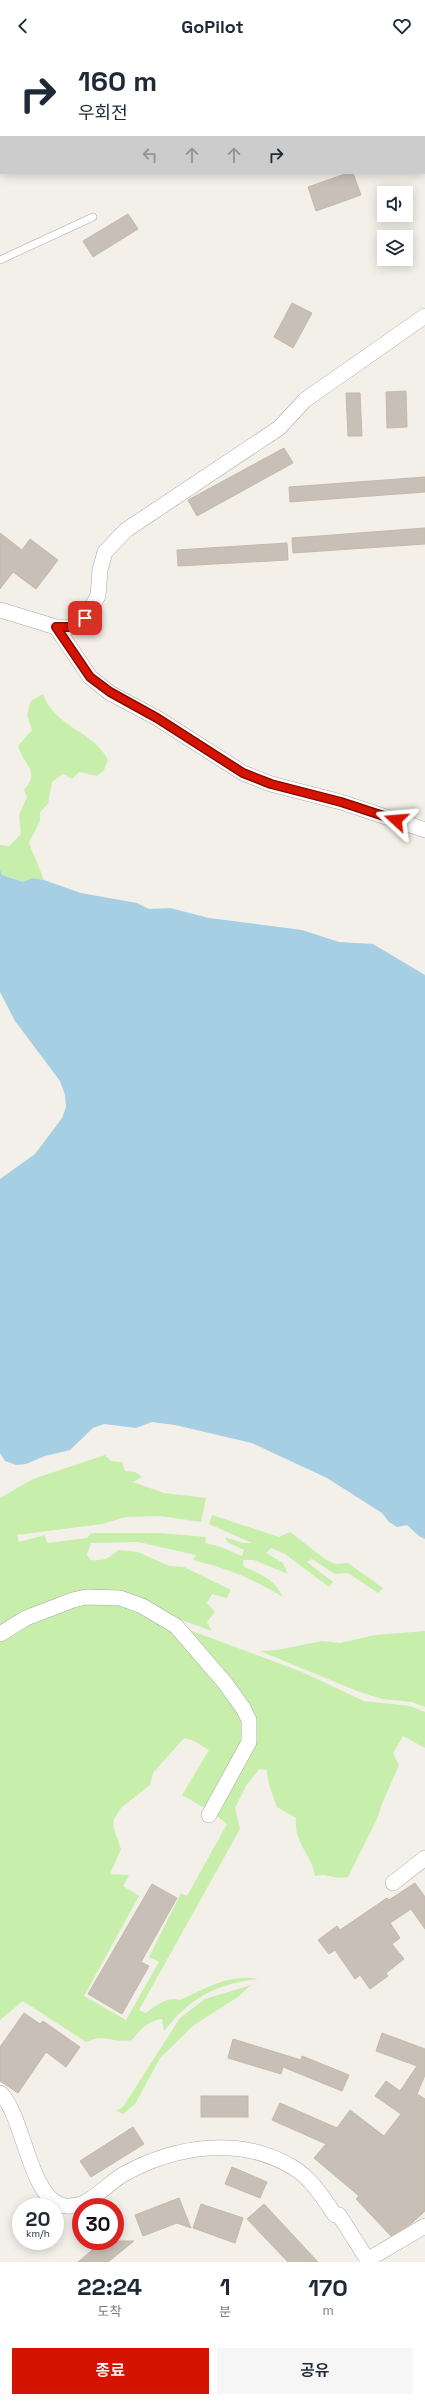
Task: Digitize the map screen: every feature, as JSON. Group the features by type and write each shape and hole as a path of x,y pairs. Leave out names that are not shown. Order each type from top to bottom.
{"street":[{"path":"0,610 56,627 72,627 85,618 98,596 100,570 105,552 126,530 279,428 305,400 425,316"},
{"path":"56,627 90,677 110,692 157,718 243,773 271,784 341,802 425,830"},
{"path":"0,1634 26,1618 73,1600 86,1597 120,1598 142,1606 176,1626 225,1683 243,1708 249,1720 249,1742 209,1815"},
{"path":"393,1883 425,1858"},
{"path":"0,2093 15,2121 40,2184 49,2197 60,2205 75,2206 94,2198 123,2175 162,2158 186,2150 213,2146 258,2152 294,2168 316,2187 335,2215 338,2215 368,2261 425,2226"}],"lane":[{"path":"0,260 93,217"}],"green space":[{"path":"43,694 56,715 94,742 102,750 108,760 104,770 97,776 79,772 72,779 63,774 52,782 48,804 40,812 40,821 29,843 44,880 32,878 23,882 2,875 0,869 0,845 9,846 21,834 19,815 27,797 24,790 29,783 31,773 30,768 18,746 32,730 27,714 31,701"},
{"path":"105,1455 111,1461 122,1462 125,1471 135,1472 142,1477 133,1482 164,1493 206,1498 201,1522 160,1516 126,1517 102,1524 17,1535 19,1542 45,1535 47,1543 87,1538 91,1533 160,1533 206,1537 205,1543 218,1546 242,1556 244,1550 227,1542 225,1537 243,1543 252,1543 209,1524 212,1515 279,1537 290,1532 325,1559 335,1564 348,1563 383,1588 378,1593 348,1573 335,1574 312,1559 307,1562 333,1582 329,1587 285,1554 271,1548 266,1553 283,1563 288,1574 254,1560 243,1560 244,1567 267,1578 276,1586 283,1597 240,1575 193,1560 196,1555 138,1542 91,1543 87,1555 91,1560 106,1559 118,1550 138,1552 169,1566 184,1567 231,1590 227,1598 212,1594 207,1603 215,1612 207,1622 212,1631 106,1593 0,1631 0,1498 33,1479"},
{"path":"96,1602 112,1604 142,1613 168,1628 180,1637 203,1660 238,1706 244,1719 245,1726 244,1744 208,1810 182,1795 209,1750 192,1740 184,1738 153,1773 150,1785 121,1808 114,1819 113,1826 121,1849 110,1874 129,1875 123,1886 139,1896 84,1996 126,2020 159,1962 149,1957 181,1893 187,1896 227,1824 213,1813 252,1746 255,1733 252,1713 204,1650 184,1628 302,1672 364,1701 410,1706 425,1712 425,1748 403,1736 393,1753 399,1765 377,1819 348,1877 343,1878 324,1875 315,1876 310,1861 297,1834 296,1818 277,1807 269,1784 267,1770 259,1769 246,1786 235,1808 240,1829 139,2010 146,2013 166,2001 171,1999 180,2000 208,1987 228,1980 238,1978 258,1979 243,1981 205,1994 194,2001 174,2019 164,2031 162,2019 153,2021 145,2026 132,2040 119,2041 98,2038 86,2042 23,2001 0,2020 0,1642 22,1627 45,1615 69,1607"},
{"path":"425,1631 425,1707 412,1702 382,1699 357,1691 260,1651 277,1650 322,1641 340,1643 375,1635"},
{"path":"251,1985 238,1997 194,2025 160,2058 135,2104 123,2114 116,2111 123,2107 180,2018 205,1999"}],"water":[{"path":"0,869 2,875 23,882 32,878 44,880 81,893 137,903 149,909 170,908 209,918 302,930 339,942 373,944 425,975 425,1539 419,1536 407,1525 397,1527 389,1522 382,1513 327,1478 252,1443 175,1425 152,1422 136,1428 104,1424 93,1428 70,1450 45,1456 26,1464 16,1465 5,1461 0,1453 0,1179 35,1154 62,1118 66,1107 65,1095 60,1081 15,1021 0,992"}],"building":[{"path":"345,174 353,174 361,195 316,211 308,187"},
{"path":"128,214 138,229 93,257 83,241"},
{"path":"292,303 312,313 293,348 274,337"},
{"path":"406,391 407,427 387,428 386,392"},
{"path":"346,393 360,393 362,436 348,436"},
{"path":"284,448 293,463 197,516 188,500"},
{"path":"425,477 425,492 290,502 289,487"},
{"path":"425,528 425,544 293,553 292,538"},
{"path":"0,533 22,550 30,539 58,560 36,589 13,572 0,589"},
{"path":"287,543 288,560 178,566 177,550"},
{"path":"415,1883 425,1897 425,1929 411,1909 390,1923 400,1938 392,1944 404,1959 386,1973 388,1976 370,1989 360,1975 355,1979 335,1950 329,1954 318,1940 337,1926 340,1930 387,1898 389,1900"},
{"path":"152,1884 177,1898 141,1962 149,1966 122,2014 88,1994"},
{"path":"24,2013 40,2024 43,2021 80,2047 66,2067 46,2052 18,2093 0,2081 0,2047"},
{"path":"382,2033 425,2049 425,2075 417,2094 425,2099 425,2211 412,2223 391,2236 356,2199 359,2196 314,2158 326,2144 272,2120 280,2103 337,2128 350,2110 384,2136 401,2114 375,2096 386,2081 400,2091 417,2066 376,2051"},
{"path":"233,2039 301,2060 302,2056 349,2075 342,2091 283,2067 281,2074 228,2058"},
{"path":"201,2096 248,2096 248,2117 201,2117"},
{"path":"133,2127 144,2144 91,2177 80,2161"},
{"path":"232,2167 267,2182 260,2198 225,2184"},
{"path":"179,2198 191,2228 177,2223 143,2236 135,2215"},
{"path":"201,2204 243,2218 235,2243 193,2228"},
{"path":"264,2204 318,2262 288,2262 247,2219"},
{"path":"124,2241 134,2241 124,2249"},
{"path":"92,2250 123,2250 108,2262 78,2262"}],"route":[{"path":"85,618 72,627 56,627 90,677 110,692 195,741 243,773 271,784 341,802 396,820"}]}
